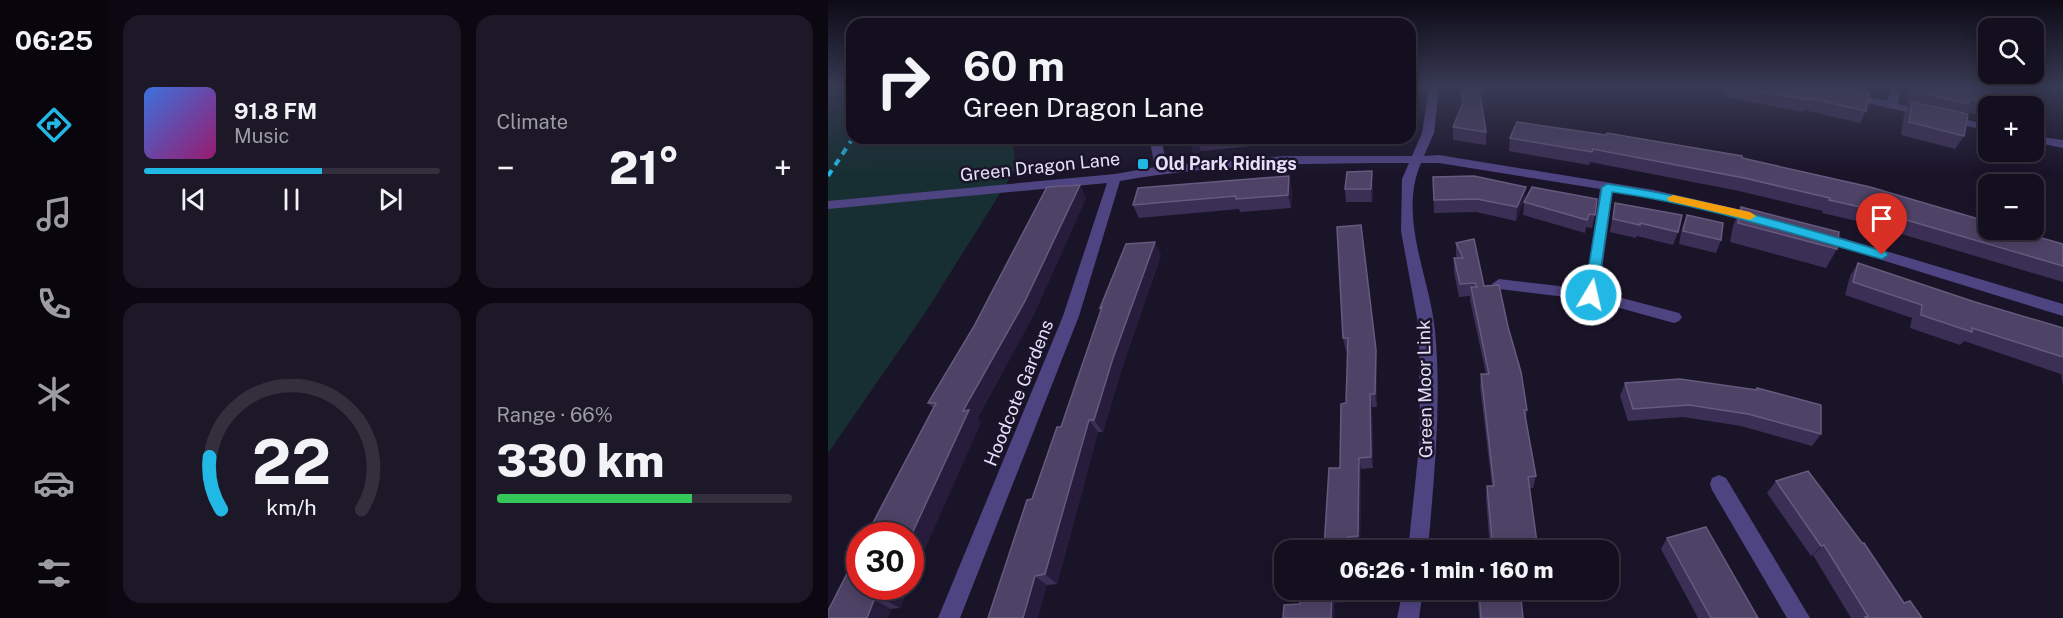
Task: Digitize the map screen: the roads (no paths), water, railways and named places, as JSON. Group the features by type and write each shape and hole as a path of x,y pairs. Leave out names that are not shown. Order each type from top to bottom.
{"street":[{"path":"1417,158 1428,134 1430,116"},
{"path":"1938,116 1978,125"},
{"path":"2044,141 2063,144"},
{"path":"1156,144 1162,170"},
{"name":"Green Dragon Lane","path":"828,205 1115,178 1162,170 1286,160 1417,158 1439,159 1654,194 1768,220"},
{"name":"Green Moor Link","path":"1417,158 1408,179 1407,211 1408,231 1427,329 1429,438 1419,540"},
{"name":"Hoodcote Gardens","path":"950,618 1071,316 1115,178"},
{"path":"1591,295 1607,187"},
{"path":"1803,231 2063,310"},
{"path":"1499,284 1591,295 1674,317"},
{"path":"1719,484 1799,618"},
{"path":"1408,618 1411,600"}],"railway":[{"path":"828,176 849,144"}],"place":[{"name":"Old Park Ridings","path":"1143,164"}]}
